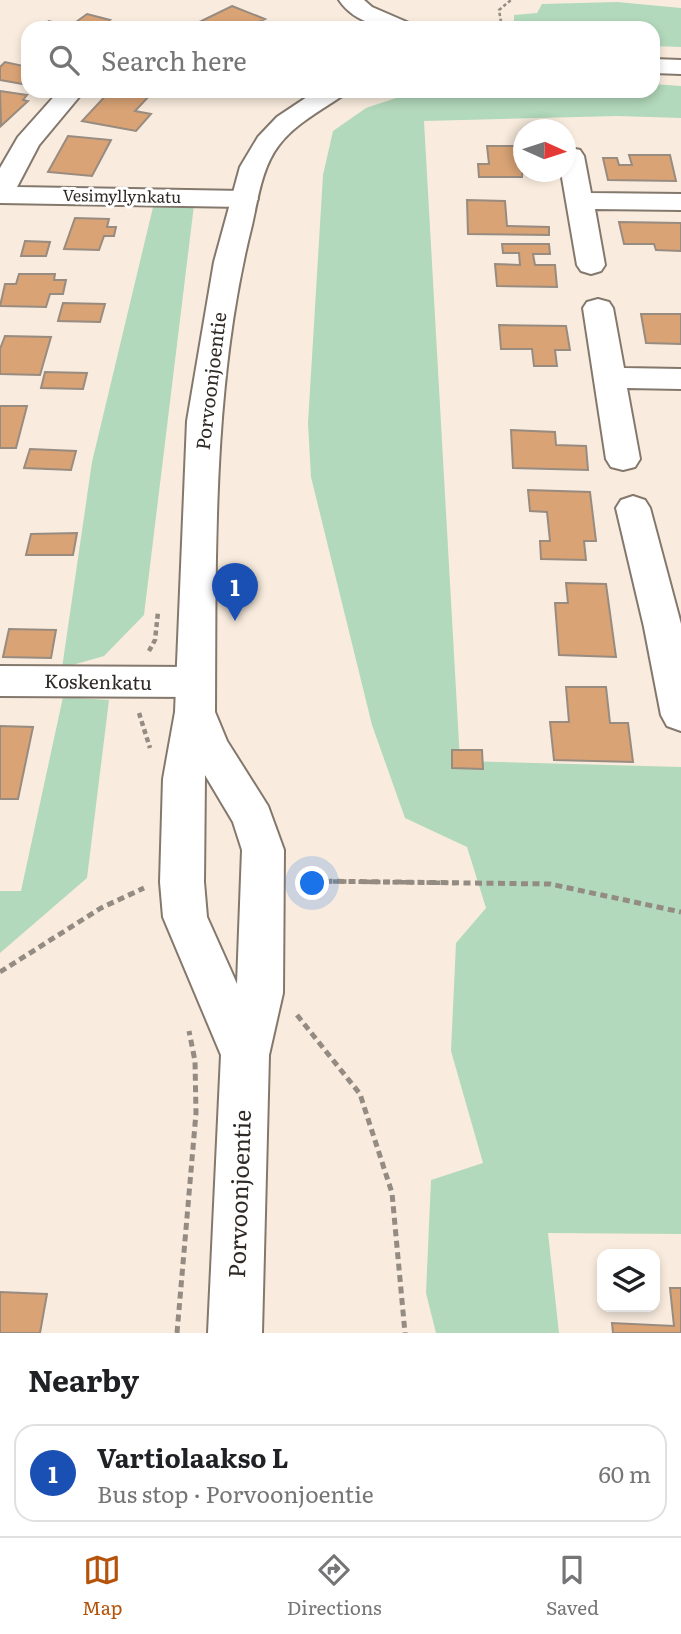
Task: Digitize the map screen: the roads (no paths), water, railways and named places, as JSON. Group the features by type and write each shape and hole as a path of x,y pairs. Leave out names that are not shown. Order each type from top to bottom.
{"street":[{"path":"362,13 383,21"},
{"path":"660,66 681,67"},
{"path":"0,194 27,142 66,98"},
{"name":"Porvoonjoentie","path":"245,1055 185,917 182,882 184,779 195,697 203,421 214,336 228,262 253,167 267,142 286,122 323,98"},
{"path":"576,174 591,265"},
{"name":"Vesimyllynkatu","path":"0,194 244,199"},
{"path":"582,201 681,202"},
{"path":"598,308 623,459"},
{"path":"611,378 681,379"},
{"path":"633,508 672,627 681,715"},
{"name":"Koskenkatu","path":"0,681 195,697"},
{"name":"Porvoonjoentie","path":"195,697 220,766 253,818 262,850 260,993 245,1055 234,1333"}],"place":[{"name":"Vartiolaakso L","path":"235,621"}]}
